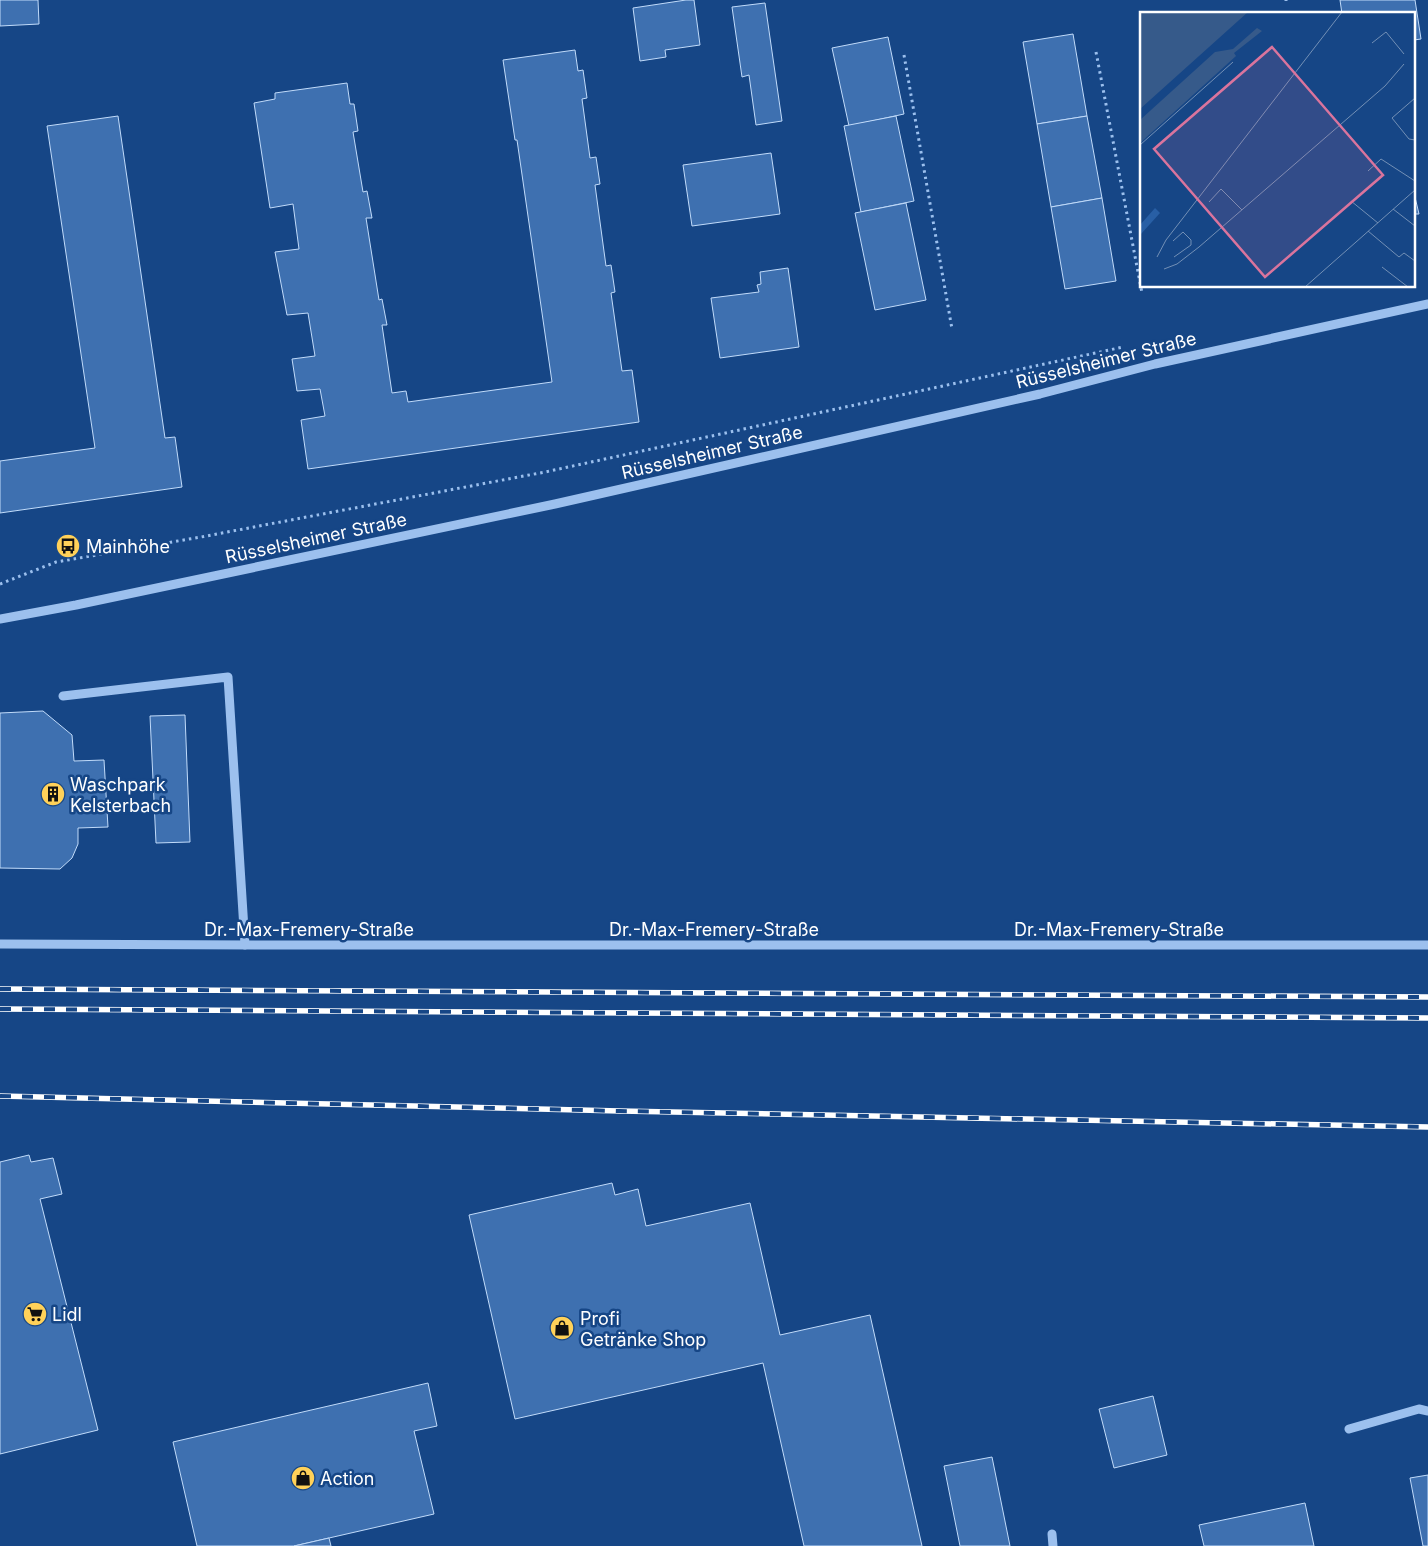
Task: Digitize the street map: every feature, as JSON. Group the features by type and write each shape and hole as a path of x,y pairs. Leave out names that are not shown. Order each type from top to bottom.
{"street":[{"name":"Rüsselsheimer Straße","path":"0,619 85,603 555,504 1040,394 1155,364 1428,304"},
{"path":"63,696 228,677 245,945"},
{"name":"Dr.-Max-Fremery-Straße","path":"0,944 1428,945"},
{"path":"1348,1429 1419,1409 1428,1411"},
{"path":"1052,1534 1053,1546"}],"path":[{"path":"1096,52 1140,283"},
{"path":"904,55 952,329"},
{"path":"1141,288 1142,293"},
{"path":"0,584 56,562 201,537 545,472 1124,347"}],"building":[{"path":"0,0 38,0 39,24 0,26"},
{"path":"694,0 700,45 665,50 666,57 640,61 633,8"},
{"path":"1340,0 1415,0 1421,39 1416,40 1416,12 1342,12"},
{"path":"765,3 782,121 756,125 749,75 742,77 732,7"},
{"path":"1073,34 1087,116 1037,124 1023,42"},
{"path":"888,37 904,114 849,126 832,48"},
{"path":"575,50 578,71 583,70 587,98 582,99 590,158 596,157 600,184 595,185 606,266 611,265 615,292 611,293 622,371 632,370 639,422 308,469 301,420 325,416 320,389 297,391 292,359 315,356 308,313 287,315 275,252 299,249 293,204 270,208 254,103 275,99 275,93 347,83 350,104 354,104 358,131 353,132 363,192 367,191 372,218 366,218 379,300 382,299 387,325 382,325 392,393 406,391 408,402 552,382 517,140 515,140 503,60"},
{"path":"118,116 165,438 175,437 182,487 0,513 0,461 95,448 47,126"},
{"path":"896,116 914,201 861,212 844,126"},
{"path":"1087,116 1102,198 1051,207 1037,124"},
{"path":"771,153 780,214 692,226 683,165"},
{"path":"1102,198 1116,281 1065,289 1051,207"},
{"path":"1416,201 1419,214 1416,214"},
{"path":"906,203 926,300 875,310 855,213"},
{"path":"788,268 799,347 720,358 711,298 759,292 757,285 761,284 760,272"},
{"name":"Waschpark Kelsterbach","path":"43,711 72,735 74,761 104,760 108,827 78,828 78,844 72,858 60,869 0,868 0,713"},
{"path":"185,715 190,842 156,843 150,716"},
{"name":"Lidl","path":"29,1155 31,1162 53,1158 62,1194 40,1199 98,1430 0,1454 0,1162"},
{"path":"612,1183 615,1195 638,1189 646,1226 750,1203 780,1335 870,1315 922,1546 804,1546 763,1363 515,1419 469,1215"},
{"name":"Action","path":"428,1383 437,1426 414,1431 434,1514 294,1546 197,1546 173,1442"},
{"path":"1153,1396 1167,1455 1114,1468 1099,1409"},
{"path":"992,1457 1010,1546 960,1546 944,1466"},
{"path":"1428,1475 1428,1546 1423,1546 1410,1478"},
{"path":"1305,1503 1314,1546 1204,1546 1199,1525"},
{"path":"329,1538 331,1546 294,1546"}],"railway":[{"path":"0,989 1428,997"},
{"path":"0,1009 1428,1018"},
{"path":"0,1096 620,1111 1428,1127"}],"place":[{"name":"Mainhöhe","path":"68,546"},
{"name":"Waschpark Kelsterbach","path":"53,794"},
{"name":"Lidl","path":"35,1314"},
{"name":"Profi Getränke Shop","path":"562,1328"},
{"name":"Action","path":"303,1478"}]}
